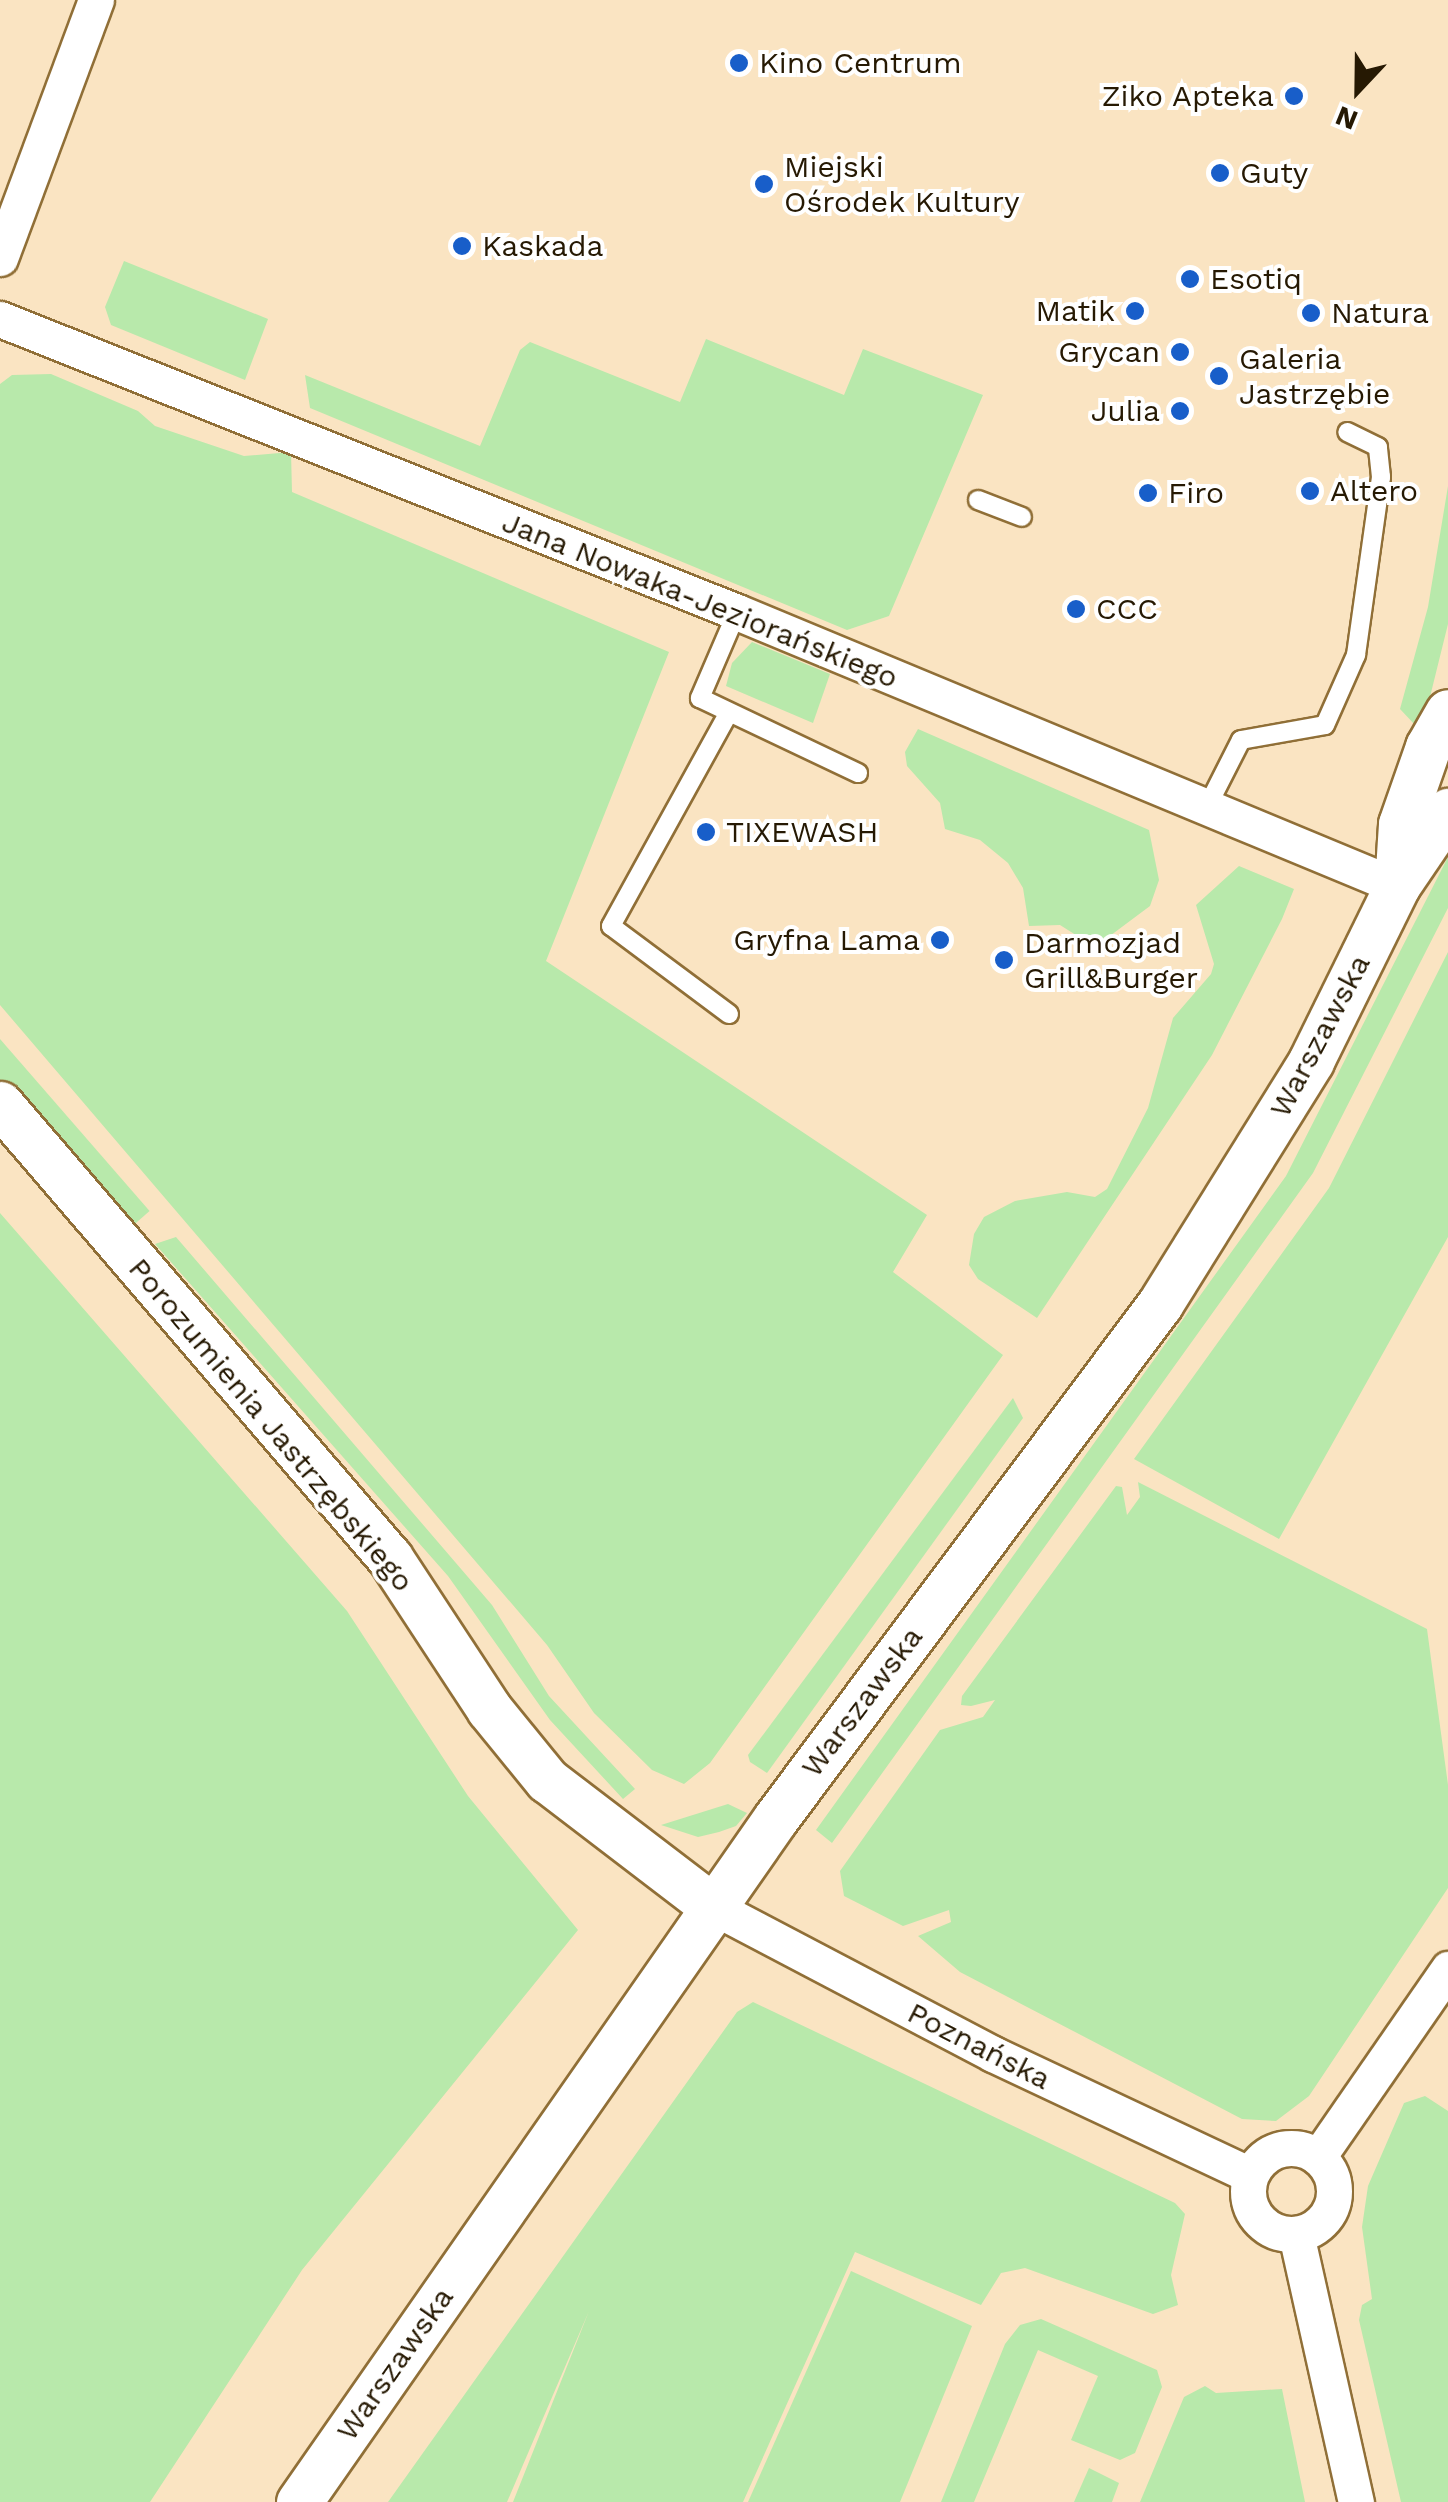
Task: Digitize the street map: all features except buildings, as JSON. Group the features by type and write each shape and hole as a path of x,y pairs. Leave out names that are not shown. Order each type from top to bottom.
{"street":[{"path":"0,258 96,0"},
{"name":"Jana Nowaka-Jeziorańskiego","path":"0,319 738,612 1397,886"},
{"name":"Warszawska","path":"1397,886 1402,824 1428,746 1448,712"},
{"name":"Warszawska","path":"298,2502 713,1908 1192,1256 1311,1061 1397,886 1448,811"},
{"name":"Porozumienia Jastrzębskiego","path":"0,1104 390,1558 489,1709 547,1780 713,1908"},
{"name":"Poznańska","path":"713,1908 993,2054 1250,2175"},
{"path":"1318,2156 1448,1968"},
{"path":"1282,2148 1318,2156 1334,2182 1332,2207 1316,2227 1296,2234 1272,2230 1256,2216 1248,2196 1250,2175 1263,2158 1282,2148"},
{"path":"1296,2234 1356,2502"}],"lane":[{"path":"1206,809 1241,740 1326,725 1356,655 1382,476 1378,447 1347,432"},
{"path":"978,500 1022,516"},
{"path":"738,612 700,698 858,773"},
{"path":"729,712 611,926 729,1014"}],"green space":[{"path":"124,261 268,319 245,380 111,325 105,307"},
{"path":"706,339 844,395 863,349 983,395 889,616 847,630 310,408 305,375 480,446 520,350 530,342 680,402"},
{"path":"51,374 138,411 155,426 244,456 291,452 292,492 669,652 546,961 927,1215 893,1272 1003,1355 710,1763 684,1784 652,1770 594,1713 547,1645 0,1005 0,384 12,375"},
{"path":"1448,486 1448,624 1428,705 1416,726 1400,709 1428,607"},
{"path":"752,642 830,674 813,723 726,686 732,663"},
{"path":"918,729 1149,830 1159,880 1150,906 1087,953 1079,937 1060,925 1029,926 1023,888 1008,863 980,840 945,829 940,803 907,766 905,752"},
{"path":"1448,857 1448,908 1313,1173 832,1843 816,1830 1286,1176"},
{"path":"1239,866 1294,889 1282,919 1212,1055 1037,1318 978,1279 969,1265 974,1234 984,1217 1015,1201 1067,1192 1095,1197 1107,1189 1148,1108 1173,1018 1211,974 1214,964 1196,905"},
{"path":"1448,952 1448,1237 1279,1539 1134,1459 1329,1188"},
{"path":"0,1039 150,1211 128,1229 0,1082"},
{"path":"0,1213 347,1611 468,1796 578,1930 302,2270 150,2502 0,2502"},
{"path":"176,1237 492,1605 549,1696 635,1789 623,1799 550,1720 448,1576 155,1244"},
{"path":"1013,1398 1023,1418 767,1773 750,1762 748,1755"},
{"path":"1138,1482 1427,1629 1448,1785 1448,1888 1309,2096 1276,2121 1242,2119 960,1972 918,1936 951,1922 949,1910 903,1926 844,1896 840,1871 940,1730 983,1717 995,1700 961,1705 962,1696 1116,1486 1122,1487 1127,1515 1140,1497"},
{"path":"728,1804 747,1813 736,1826 719,1832 698,1837 661,1825"},
{"path":"753,2002 1175,2203 1185,2214 1171,2275 1178,2305 1153,2314 1025,2268 1001,2273 981,2305 855,2252 743,2502 513,2502 589,2311 507,2502 388,2502 737,2012"},
{"path":"1425,2096 1448,2111 1448,2502 1401,2502 1359,2320 1362,2305 1372,2299 1362,2227 1368,2186 1404,2103"},
{"path":"851,2271 972,2326 900,2502 748,2502"},
{"path":"1041,2319 1157,2370 1162,2387 1135,2453 1120,2460 1071,2440 1098,2376 1038,2350 974,2502 941,2502 1005,2344 1020,2325"},
{"path":"1205,2386 1216,2393 1282,2389 1305,2502 1140,2502 1184,2397"},
{"path":"1089,2468 1119,2483 1112,2502 1074,2502"}],"place":[{"name":"Kino Centrum","path":"739,63"},
{"name":"Ziko Apteka","path":"1294,96"},
{"name":"Guty","path":"1220,173"},
{"name":"Miejski Ośrodek Kultury","path":"764,184"},
{"name":"Kaskada","path":"462,246"},
{"name":"Esotiq","path":"1190,279"},
{"name":"Matik","path":"1135,311"},
{"name":"Natura","path":"1311,313"},
{"name":"Grycan","path":"1180,352"},
{"name":"Galeria Jastrzębie","path":"1219,376"},
{"name":"Julia","path":"1180,411"},
{"name":"Altero","path":"1310,491"},
{"name":"Firo","path":"1148,493"},
{"name":"CCC","path":"1076,609"},
{"name":"TIXEWASH","path":"706,832"},
{"name":"Gryfna Lama","path":"940,940"},
{"name":"Darmozjad Grill&Burger","path":"1004,960"}]}
